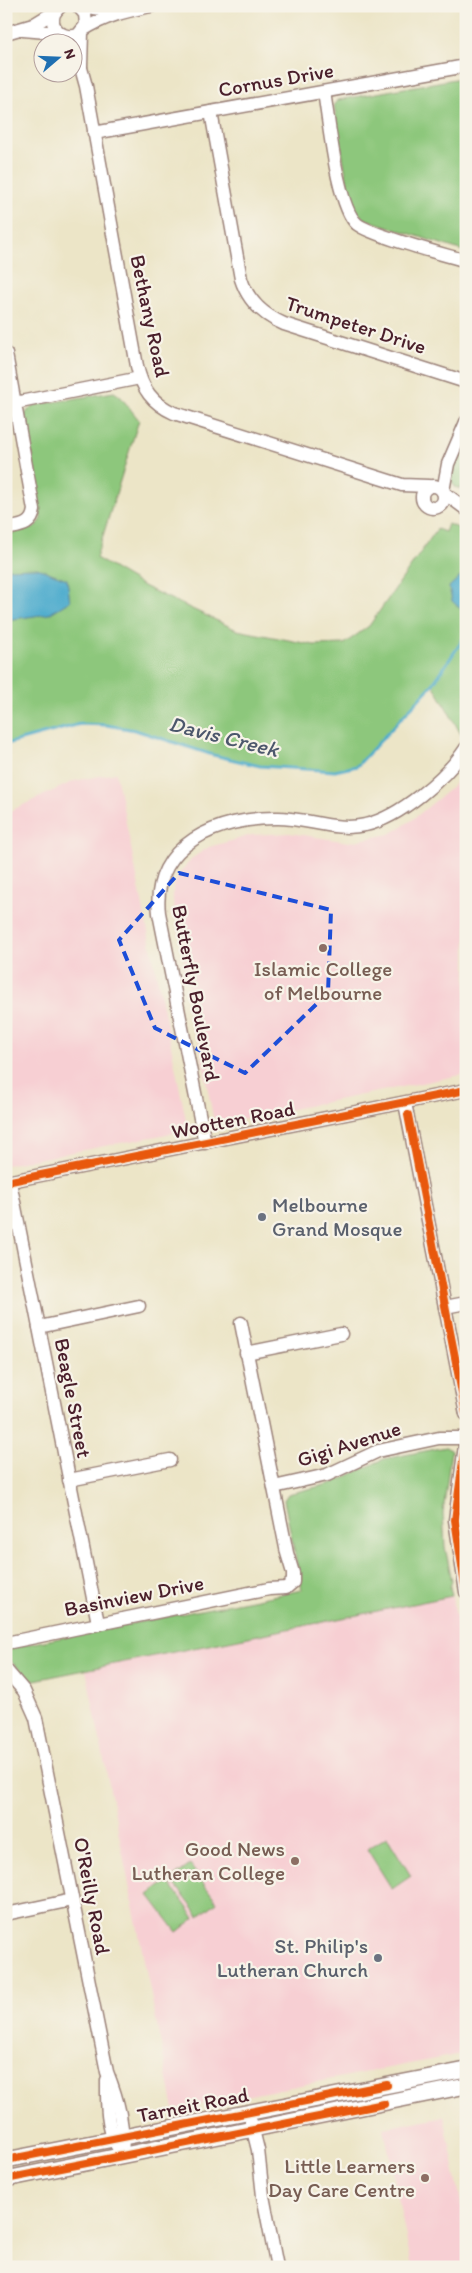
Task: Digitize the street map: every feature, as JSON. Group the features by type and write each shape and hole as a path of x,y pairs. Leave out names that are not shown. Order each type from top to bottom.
{"main road":[{"name":"Tarneit Road","path":"6,2160 466,2070"},
{"name":"Tarneit Road","path":"6,2179 466,2086"}],"street":[{"path":"78,6 124,11"},
{"name":"Bethany Road","path":"78,6 86,19 82,50"},
{"path":"83,31 96,21 124,11 152,6"},
{"path":"6,33 23,30 41,22 59,8"},
{"path":"59,8 53,20 59,32"},
{"path":"23,30 34,32"},
{"name":"Cornus Drive","path":"94,133 466,66"},
{"name":"Bethany Road","path":"82,73 140,378 154,401 174,413 402,485 429,486"},
{"path":"324,92 343,199 353,220 373,231 466,261"},
{"name":"Trumpeter Drive","path":"211,112 241,279 246,292 259,309 284,324 466,382"},
{"path":"6,354 34,510 34,516 27,524 6,528"},
{"path":"15,403 140,378"},
{"path":"438,507 444,499 443,492 448,464 466,422"},
{"path":"448,464 423,491 422,502 431,508 466,509"},
{"name":"Bethany Road","path":"402,485 422,502"},
{"path":"429,486 437,486 466,509"},
{"name":"Butterfly Boulevard","path":"205,1143 158,913 158,887 169,862 180,849 192,840 240,821 278,818 342,827 374,823 397,811 435,782 455,764 466,748"},
{"name":"Wootten Road","path":"8,1182 466,1090"},
{"path":"405,1102 466,1414"},
{"name":"Beagle Street","path":"8,1182 98,1623"},
{"path":"445,1307 466,1302"},
{"path":"39,1327 139,1306"},
{"name":"Basinview Drive","path":"6,1643 269,1589 284,1579 287,1570 287,1553 240,1323"},
{"path":"246,1353 341,1334"},
{"name":"Gigi Avenue","path":"274,1487 327,1475 378,1451 439,1438 466,1438"},
{"path":"466,1438 456,1503 466,1592"},
{"path":"69,1480 170,1460"},
{"name":"O'Reilly Road","path":"6,1670 29,1699 34,1709 106,2072 107,2101 119,2138 122,2156"},
{"name":"O'Reilly Road","path":"6,1681 17,1693 37,1728"},
{"path":"6,1914 72,1900"},
{"path":"246,2112 277,2267"}],"highlighted area":[{"path":"179,873 331,910 328,993 245,1073 155,1028 119,940"}],"shaded area":[{"name":"Islamic College of Melbourne","path":"466,770 466,1074 222,1123 213,1117 173,901 173,887 181,871 194,857 209,847 252,835 289,833 349,842 390,834 412,820 451,788"},
{"path":"116,773 188,1130 6,1165 6,813 74,781"},
{"name":"Good News Lutheran College","path":"452,1596 466,1666 466,2053 174,2110 86,1670"},
{"name":"Little Learners Day Care Centre","path":"444,2116 466,2228 466,2267 412,2267 384,2128"}],"green space":[{"path":"466,77 466,252 365,219 356,211 350,197 334,106 338,100"},
{"path":"114,392 120,396 139,420 96,558 145,587 237,630 314,645 344,644 369,626 437,529 445,532 448,524 466,531 466,731 462,736 433,684 357,766 335,771 260,766 213,755 135,730 106,725 80,724 6,744 6,534 34,528 41,519 25,414 31,407 36,405"},
{"path":"466,437 466,491 455,487 451,480 454,464"},
{"path":"446,1447 451,1451 443,1513 445,1547 452,1581 450,1587 452,1596 30,1681 6,1656 9,1648 302,1590 284,1500 288,1494 333,1483 384,1459"},
{"path":"387,1837 411,1876 392,1889 367,1849"},
{"path":"190,1865 217,1902 199,1916 171,1879"},
{"path":"168,1881 195,1918 177,1932 149,1895"}],"water":[{"path":"37,568 67,579 70,601 49,614 6,620 6,569"},
{"path":"466,571 466,614 452,601 449,587"}],"waterway":[{"name":"Davis Creek","path":"6,744 80,724 106,725 135,730 213,755 260,766 335,771 357,766 433,684 466,635"}],"cycle path":[{"path":"6,1182 466,1090"},
{"path":"408,1115 466,1414"},
{"path":"466,1438 455,1520 466,1592"},
{"path":"6,2160 387,2085"},
{"path":"6,2179 384,2104"}],"place":[{"name":"Islamic College of Melbourne","path":"323,948"},
{"name":"Melbourne Grand Mosque","path":"262,1217"},
{"name":"Good News Lutheran College","path":"295,1861"},
{"name":"St. Philip's Lutheran Church","path":"378,1958"},
{"name":"Little Learners Day Care Centre","path":"425,2178"}]}
